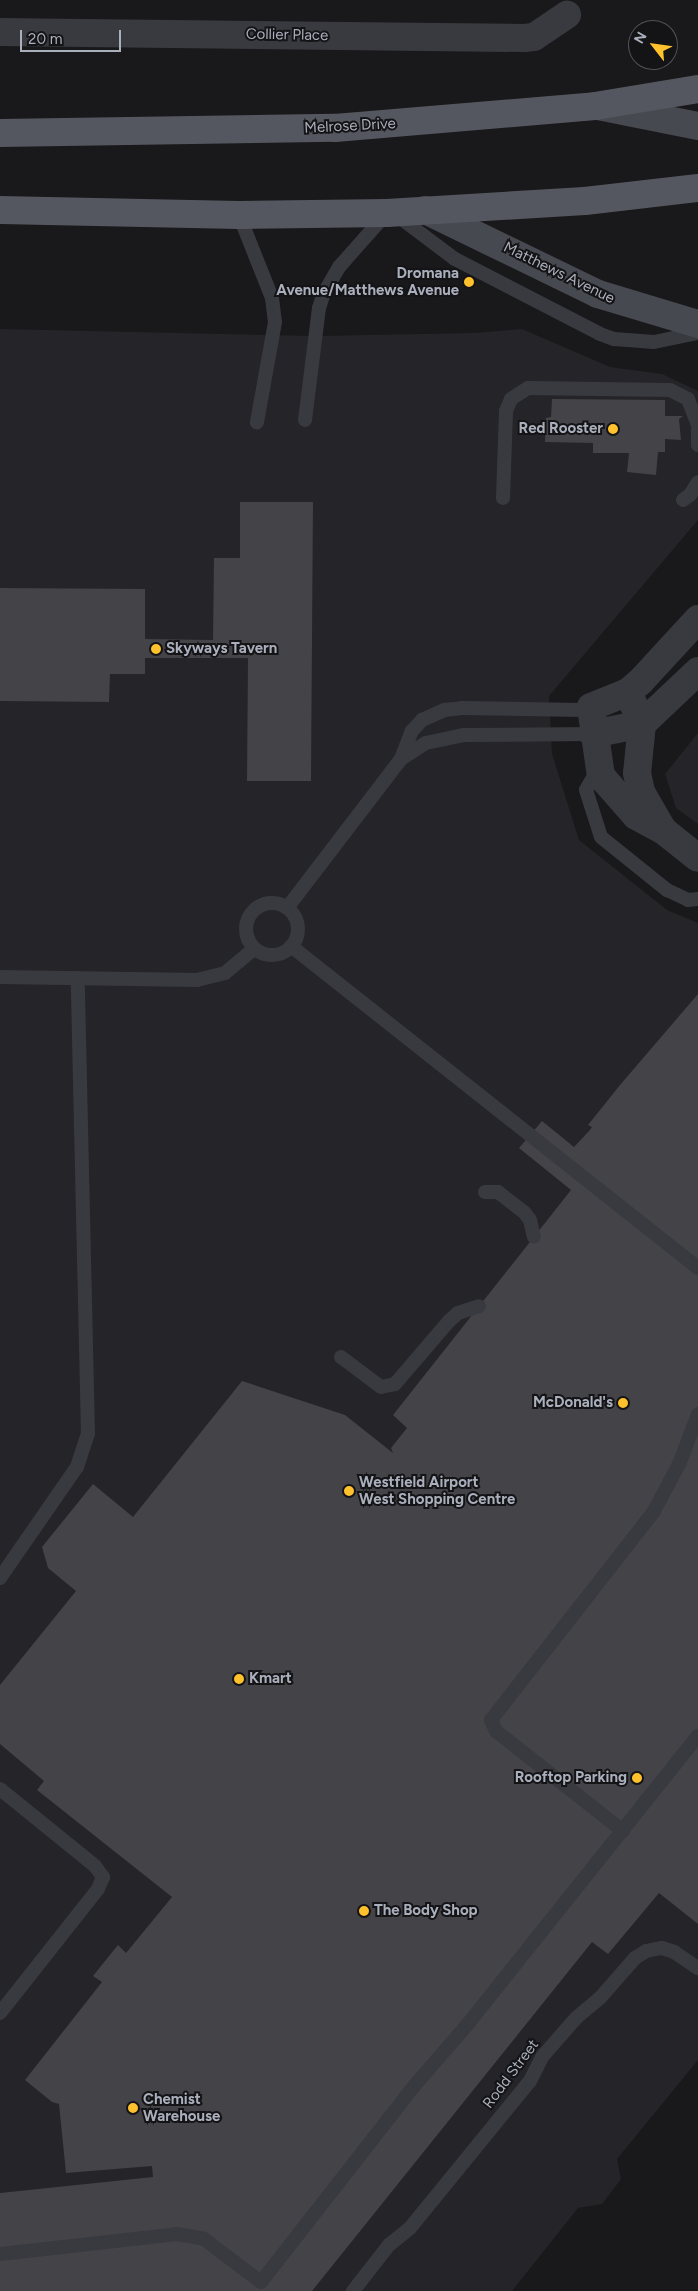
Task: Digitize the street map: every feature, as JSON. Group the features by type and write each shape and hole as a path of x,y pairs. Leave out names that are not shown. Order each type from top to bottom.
{"main road":[{"name":"Melrose Drive","path":"0,132 335,128 594,106 698,89"},
{"path":"594,106 698,126"},
{"path":"0,210 239,215 390,212 585,201 698,188"},
{"name":"Matthews Avenue","path":"425,210 598,294 698,324"}],"street":[{"name":"Collier Place","path":"0,32 530,38 567,15"},
{"path":"698,619 668,655 628,692 591,707 592,780 636,816 664,831 698,858"},
{"path":"592,734 642,724 698,671"},
{"path":"628,692 642,724 637,773 641,792 664,831"}],"lane":[{"path":"305,420 319,308 324,293 339,267 390,212 455,259 600,334 614,339 654,342 698,333"},
{"path":"239,215 272,298 275,322 257,422"},
{"path":"503,498 506,411 511,399 528,388 670,390 688,399 698,425"},
{"path":"698,429 698,445"},
{"path":"683,500 690,495 698,482"},
{"path":"287,908 401,759 416,725 444,710 591,707"},
{"path":"401,759 426,743 464,735 592,734"},
{"path":"592,780 601,837 667,890 688,900 698,899"},
{"path":"270,903 287,908 298,930 291,946 278,955 262,954 254,949 246,934 249,917 254,910 270,903"},
{"path":"291,946 698,1268"},
{"path":"0,977 197,980 225,973 254,949"},
{"path":"0,1578 77,1467 88,1434 78,978"},
{"path":"485,1192 498,1192 524,1212 530,1220 534,1237"},
{"path":"341,1357 380,1387 395,1384 449,1321 458,1313 480,1306"},
{"path":"623,1831 496,1731 492,1720 645,1524 680,1462 698,1414"},
{"path":"0,2254 177,2234 204,2239 261,2282 415,2085 467,2026 698,1736"},
{"path":"0,1789 95,1866 103,1877 98,1889 0,2013"},
{"name":"Rodd Street","path":"353,2291 389,2245 410,2228 530,2081 542,2058 576,2018 600,1998 635,1958 646,1951 662,1948 681,1956 698,1968"}],"shaded area":[{"name":"Westfield Airport West Shopping Centre","path":"0,329 316,336 475,333 522,329 610,367 662,374 698,391 698,520 549,696 552,754 579,840 667,910 698,923 698,2060 617,2159 621,2179 602,2204 578,2208 512,2291 0,2291"},
{"path":"698,733 698,824 676,808 665,774"}],"building":[{"name":"Red Rooster","path":"552,399 665,400 665,416 683,416 679,419 681,440 665,439 665,452 658,452 656,475 627,472 629,453 593,453 593,443 545,442 546,418 551,417"},
{"name":"Skyways Tavern","path":"240,502 313,502 311,781 247,781 248,658 145,658 145,674 110,674 109,702 0,701 0,588 145,589 145,639 213,640 214,558 240,558"},
{"path":"698,994 698,1924 659,1893 608,1954 592,1942 312,2291 0,2291 0,2193 153,2177 152,2166 66,2173 59,2104 52,2102 25,2080 102,1982 93,1976 105,1961 118,1945 126,1953 172,1897 37,1790 44,1781 0,1744 0,1685 76,1591 48,1568 42,1547 93,1484 133,1517 242,1381 345,1415 393,1453 391,1448 407,1428 393,1415 571,1190 519,1148 542,1121 574,1147 590,1130 592,1127 588,1125 620,1085"}],"place":[{"name":"Dromana Avenue/Matthews Avenue","path":"469,282"},
{"name":"Red Rooster","path":"613,429"},
{"name":"Skyways Tavern","path":"156,649"},
{"name":"McDonald's","path":"623,1403"},
{"name":"Westfield Airport West Shopping Centre","path":"349,1491"},
{"name":"Kmart","path":"239,1679"},
{"name":"Rooftop Parking","path":"637,1778"},
{"name":"The Body Shop","path":"364,1911"},
{"name":"Chemist Warehouse","path":"133,2108"}]}
